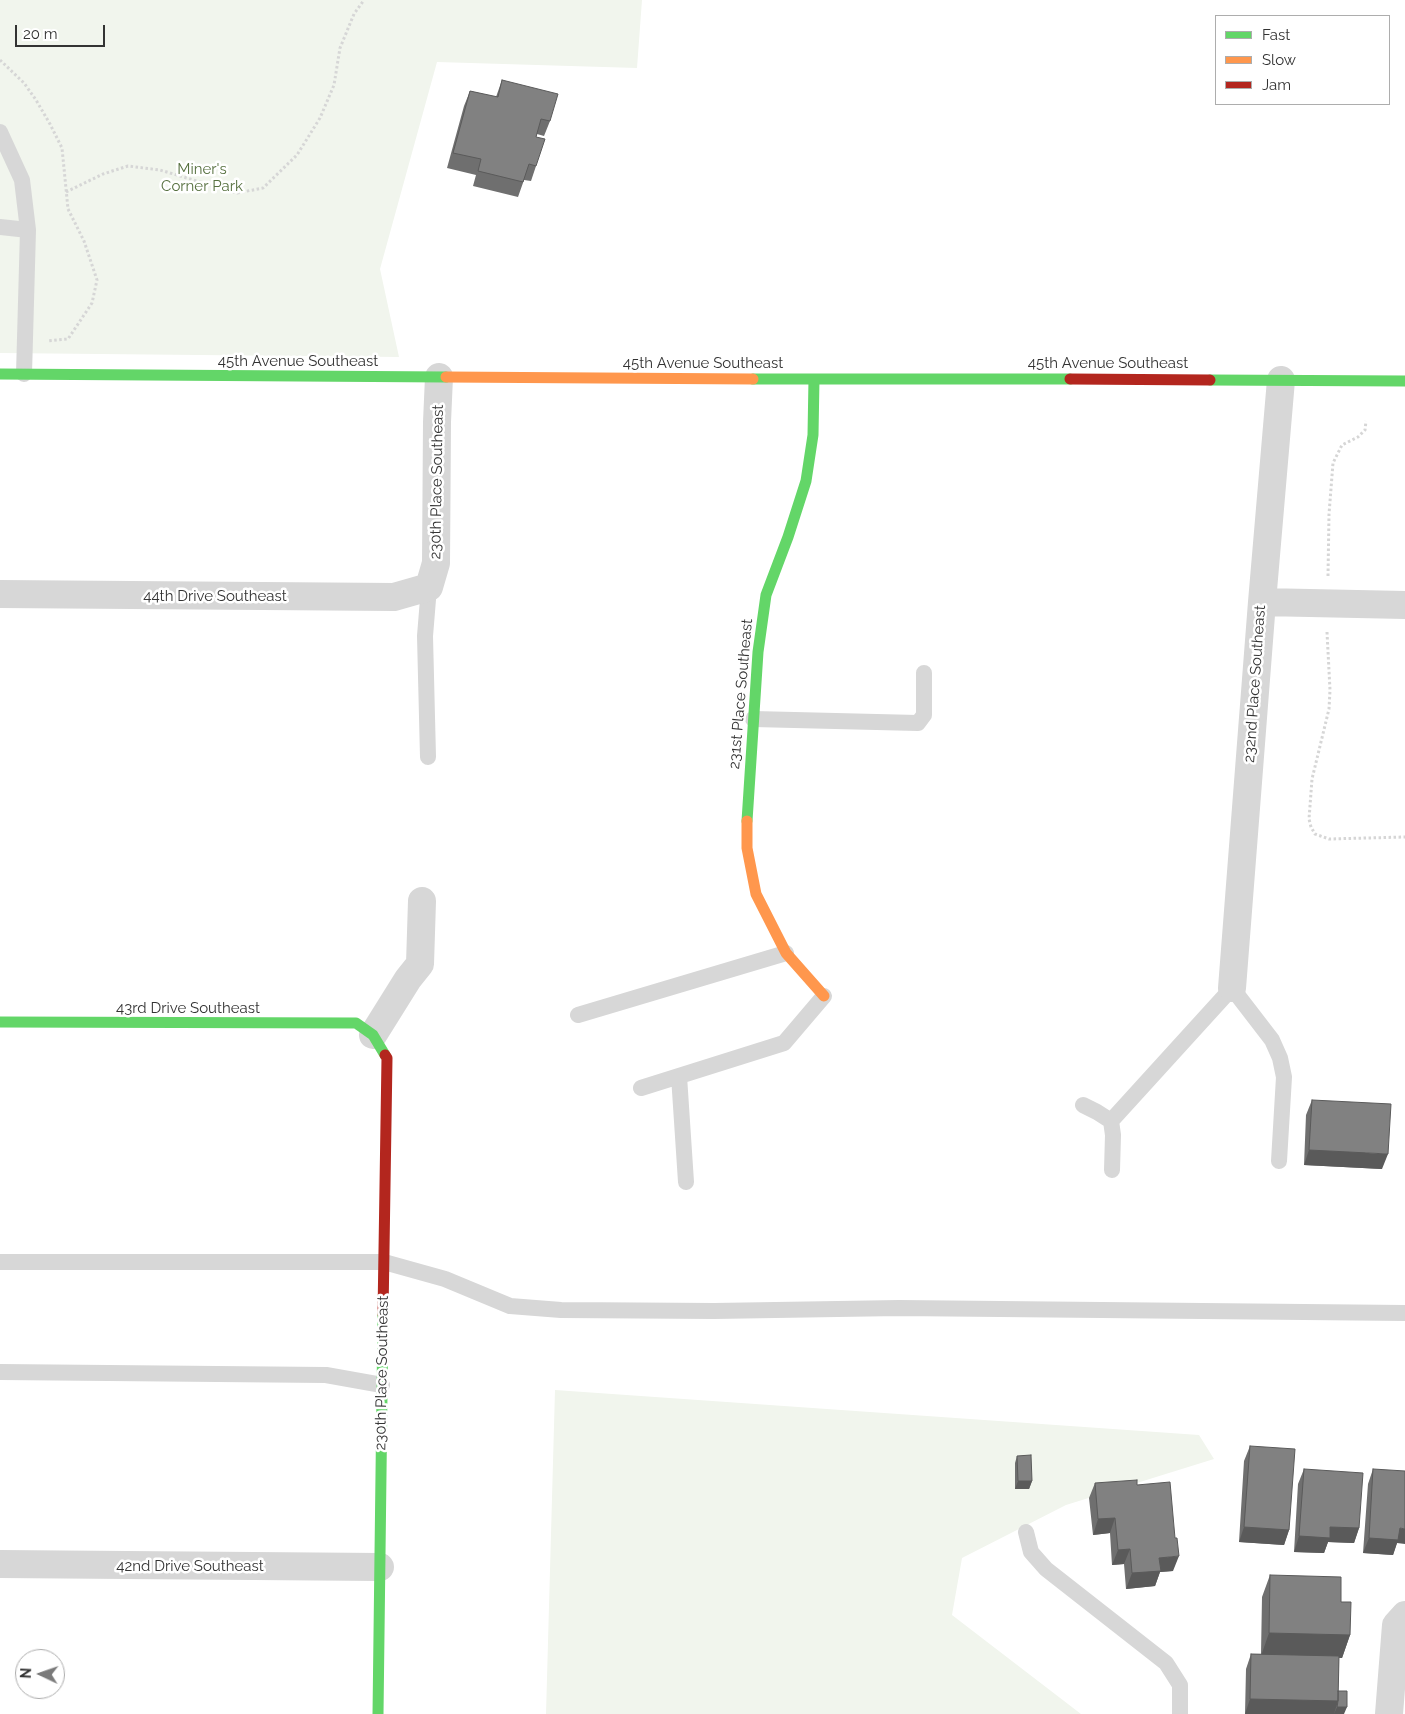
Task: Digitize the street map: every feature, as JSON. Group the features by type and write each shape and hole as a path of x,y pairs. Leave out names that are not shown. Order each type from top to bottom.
{"street":[{"name":"45th Avenue Southeast","path":"0,374 1405,381"},
{"name":"230th Place Southeast","path":"430,587 436,563 439,377"},
{"name":"231st Place Southeast","path":"814,379 813,434 806,481 788,537 766,595 758,652 753,718 747,810 747,848 756,894 786,953 824,996"},
{"name":"232nd Place Southeast","path":"1232,988 1281,380"},
{"name":"44th Drive Southeast","path":"0,594 394,597 430,587"},
{"path":"1262,602 1405,605"},
{"path":"373,1035 408,979 420,964 422,901"},
{"name":"43rd Drive Southeast","path":"0,1022 356,1024 373,1035"},
{"name":"230th Place Southeast","path":"373,1035 387,1058 378,1714"},
{"name":"42nd Drive Southeast","path":"0,1564 380,1567"},
{"path":"1389,1714 1396,1625 1405,1616"}],"lane":[{"path":"0,132 22,180 28,230 24,374"},
{"path":"0,227 28,230"},
{"path":"428,757 425,636 430,587"},
{"path":"753,718 918,723 924,714 924,673"},
{"path":"578,1015 786,953"},
{"path":"1110,1121 1232,988 1272,1040 1280,1058 1284,1077 1279,1162"},
{"path":"641,1088 784,1042 824,996"},
{"path":"679,1076 686,1182"},
{"path":"1083,1105 1110,1121 1113,1135 1112,1170"},
{"path":"0,1262 384,1262 444,1279 510,1306 561,1310 714,1311 909,1308 1405,1313"},
{"path":"0,1372 326,1374 382,1385"},
{"path":"1026,1532 1030,1552 1046,1569 1166,1663 1180,1685 1180,1714"}],"path":[{"path":"66,192 103,174 128,166 160,170 237,192 263,188 296,155 320,118 334,85 340,48 354,14 364,0"},
{"path":"0,60 24,83 50,124 62,148 68,209 84,241 97,280 92,303 68,340 25,342"},
{"path":"1366,421 1365,430 1358,437 1342,445 1333,463 1329,514 1327,642 1330,690 1329,709 1312,779 1309,819 1315,834 1329,839 1405,837"}],"green space":[{"name":"Miner's Corner Park","path":"0,0 642,0 637,68 437,62 380,269 399,357 0,353"},
{"path":"555,1390 1199,1435 1214,1459 1066,1505 962,1558 952,1615 1081,1714 546,1714"}],"building":[{"path":"502,80 558,94 550,121 541,119 536,137 545,139 536,166 529,164 523,182 478,171 481,159 453,153 470,91 498,97"},
{"path":"1312,1100 1391,1104 1388,1154 1309,1150"},
{"path":"1250,1446 1295,1449 1289,1530 1244,1527"},
{"path":"1031,1455 1032,1481 1018,1481 1017,1456"},
{"path":"1304,1469 1363,1473 1359,1528 1330,1527 1330,1538 1299,1536"},
{"path":"1373,1469 1405,1471 1405,1529 1400,1528 1398,1540 1369,1538"},
{"path":"1137,1480 1137,1485 1170,1482 1175,1538 1177,1538 1179,1556 1159,1558 1161,1571 1132,1573 1130,1549 1118,1550 1115,1518 1098,1519 1095,1483"},
{"path":"1270,1575 1341,1577 1341,1602 1351,1602 1350,1635 1269,1633"},
{"path":"1251,1654 1339,1656 1338,1701 1250,1699"},
{"path":"1338,1691 1347,1691 1347,1707 1337,1707"}],"traffic: fast":[{"path":"0,374 446,377"},
{"path":"753,379 1070,379"},
{"path":"747,821 758,652 766,595 788,537 806,481 813,435 814,379"},
{"path":"1210,380 1405,381"},
{"path":"0,1022 356,1023 373,1035 385,1055"},
{"path":"378,1714 383,1314"}],"traffic: slow":[{"path":"446,377 753,379"},
{"path":"747,821 747,848 756,894 786,953 824,996"}],"traffic: jam":[{"path":"1070,379 1210,380"},
{"path":"383,1314 387,1058 385,1055"}]}
